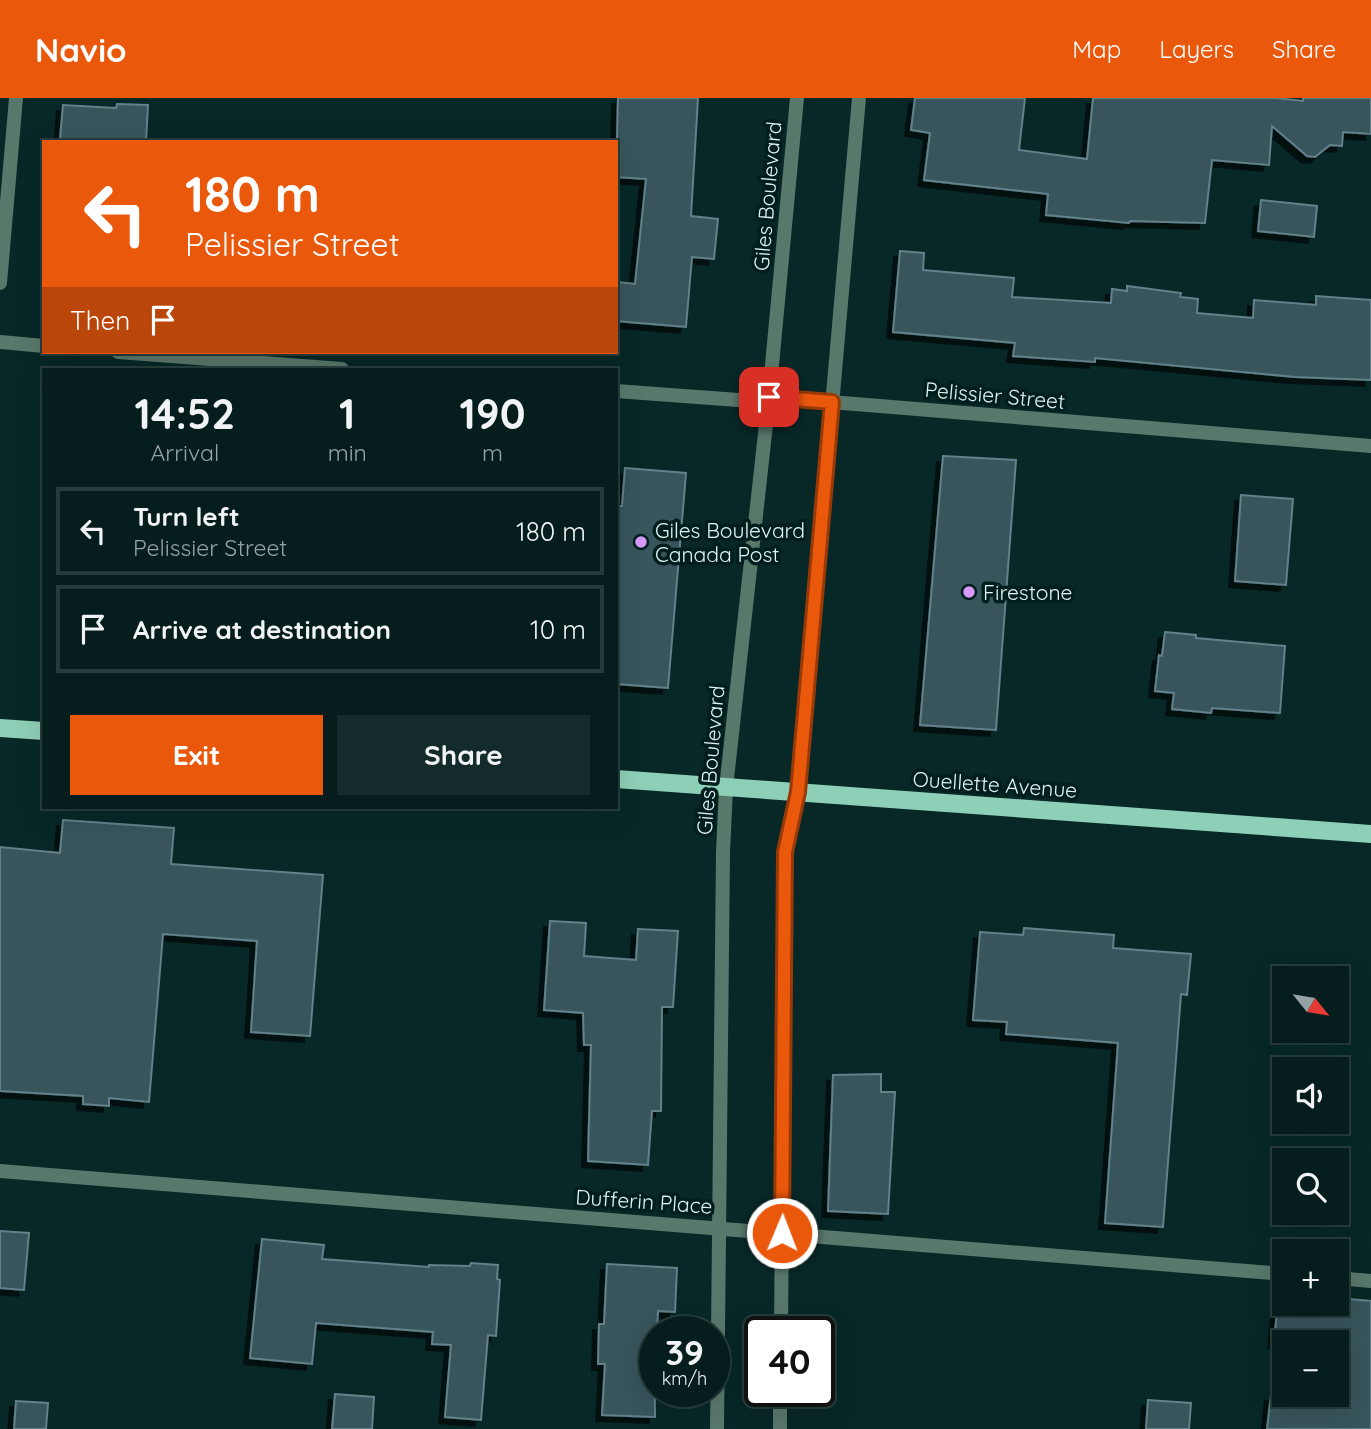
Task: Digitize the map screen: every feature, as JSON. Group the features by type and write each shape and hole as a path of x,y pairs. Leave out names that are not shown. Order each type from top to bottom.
{"main road":[{"path":"0,728 42,731"},
{"name":"Ouellette Avenue","path":"618,779 1371,835"}],"street":[{"path":"0,283 16,98"},
{"name":"Giles Boulevard","path":"718,1429 723,852 726,788 769,397 797,98"},
{"path":"781,1316 785,852 798,792 859,98"},
{"path":"0,342 42,346"},
{"path":"144,354 329,368"},
{"name":"Pelissier Street","path":"618,391 738,400 769,397 1371,446"},
{"name":"Dufferin Place","path":"0,1171 1272,1273"},
{"path":"1349,1279 1371,1281"},
{"path":"780,1407 780,1429"}],"building":[{"path":"618,98 698,98 691,216 718,219 714,259 692,257 686,327 618,321 618,282 635,284 646,179 618,177"},
{"path":"915,98 1025,98 1019,150 1087,159 1093,98 1276,98 1303,101 1303,98 1371,98 1371,134 1343,132 1342,146 1330,145 1315,157 1307,156 1272,126 1269,165 1212,160 1205,223 1129,223 1046,215 1048,194 924,180 930,133 911,130"},
{"path":"117,104 148,105 146,140 60,139 63,105 116,108"},
{"path":"1261,200 1317,206 1314,237 1258,231"},
{"path":"900,251 924,253 923,270 1014,278 1012,297 1111,303 1112,289 1127,291 1127,286 1181,293 1180,297 1198,299 1197,313 1253,318 1254,300 1316,305 1316,296 1371,300 1371,380 1295,377 1095,358 1095,362 1013,356 1015,343 893,332"},
{"name":"Firestone","path":"943,456 1016,460 996,730 920,725"},
{"path":"625,468 686,473 668,688 618,684 618,506 622,506"},
{"path":"1241,495 1293,499 1286,585 1235,581"},
{"path":"1165,632 1196,635 1196,638 1285,646 1280,713 1212,708 1211,713 1172,709 1174,693 1155,691"},
{"path":"63,820 174,828 171,864 323,875 310,1036 251,1032 257,941 163,934 149,1102 109,1098 109,1106 83,1104 83,1096 0,1091 0,847 60,853"},
{"path":"550,921 586,923 584,956 636,960 638,929 678,931 673,1007 662,1007 661,1111 652,1111 648,1165 588,1161 591,1045 584,1045 583,1013 544,1010"},
{"path":"1024,928 1114,935 1113,948 1191,954 1187,995 1181,994 1163,1227 1105,1223 1118,1043 1006,1034 1007,1022 973,1020 980,932 1023,935"},
{"path":"881,1074 881,1092 895,1092 888,1214 828,1211 833,1075"},
{"path":"0,1231 29,1233 24,1290 0,1288"},
{"path":"262,1239 324,1245 322,1259 429,1267 470,1266 471,1263 498,1265 497,1279 500,1280 496,1336 488,1335 481,1420 445,1417 451,1345 432,1344 433,1332 316,1323 312,1364 250,1358"},
{"path":"607,1264 677,1268 675,1312 658,1311 658,1316 639,1316 639,1407 655,1407 655,1417 602,1415 605,1364 598,1364 599,1324 604,1324"},
{"path":"1349,1299 1371,1301 1371,1429 1267,1429 1271,1395 1272,1407 1349,1407 1349,1330 1275,1330 1277,1316 1349,1316"},
{"path":"335,1394 374,1397 372,1429 332,1429"},
{"path":"1148,1400 1191,1403 1189,1429 1146,1429"},
{"path":"16,1401 48,1403 46,1429 14,1429"}],"place":[{"name":"Giles Boulevard Canada Post","path":"641,542"},
{"name":"Firestone","path":"969,592"}],"route":[{"path":"769,397 832,402 798,792 785,852 782,1233"}]}
